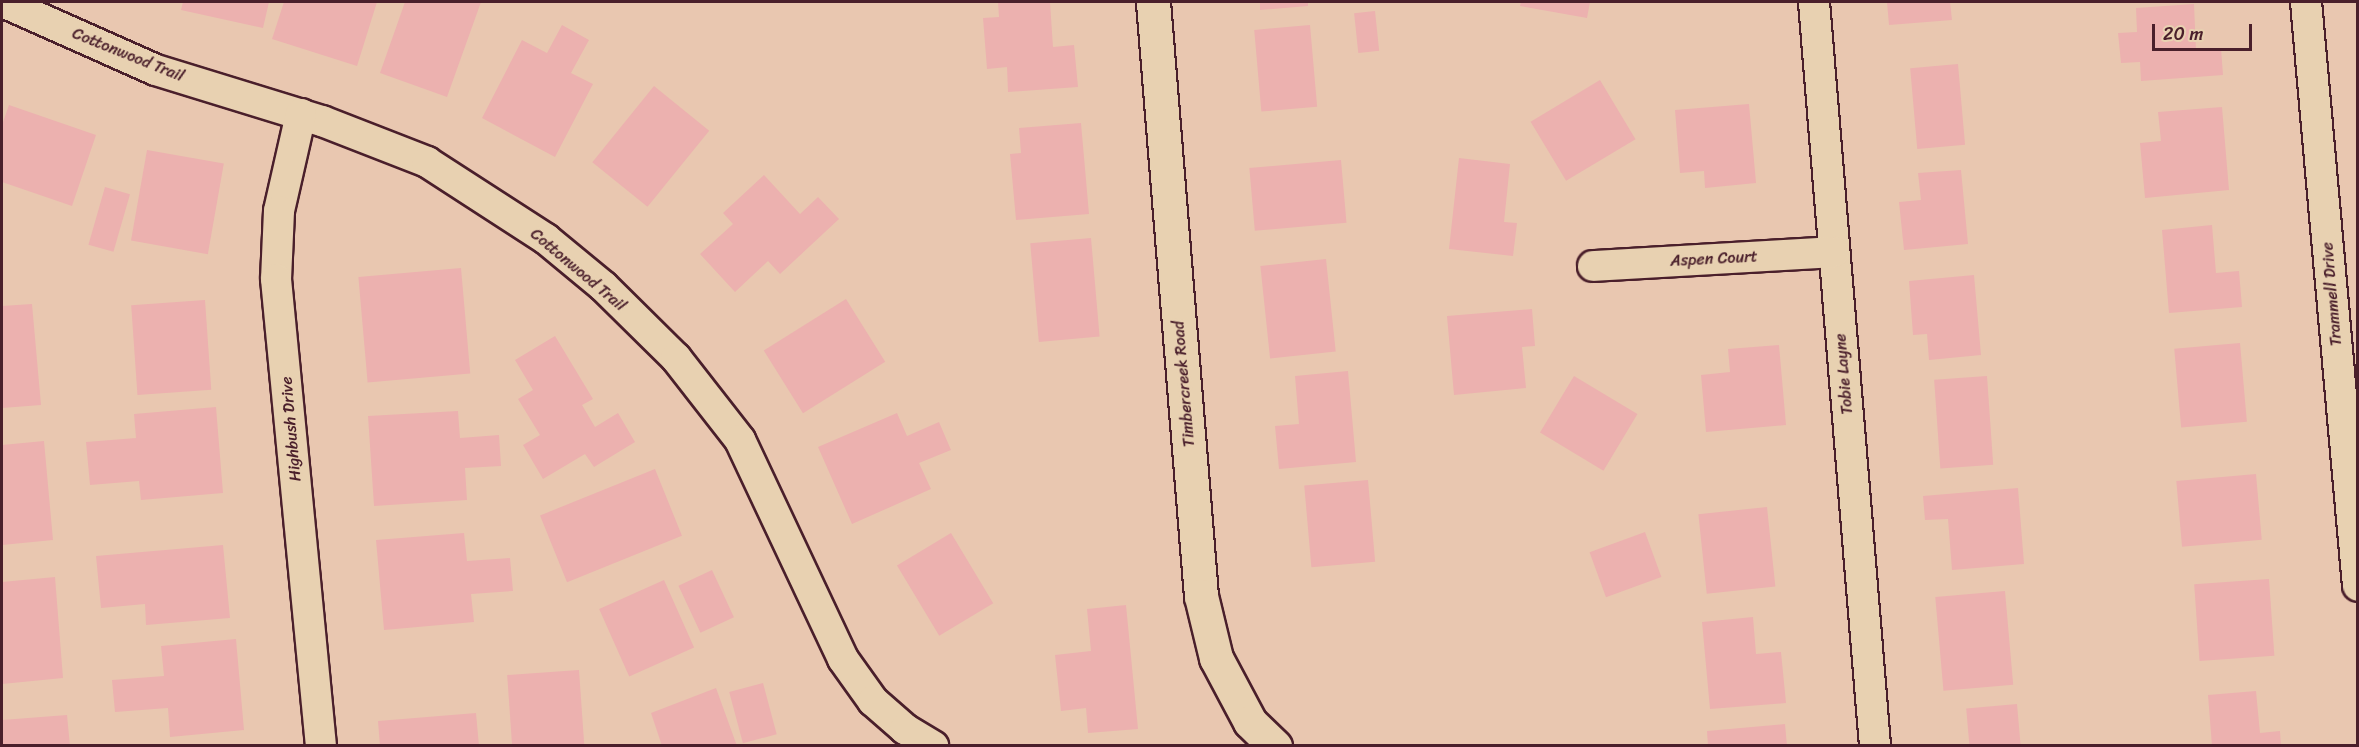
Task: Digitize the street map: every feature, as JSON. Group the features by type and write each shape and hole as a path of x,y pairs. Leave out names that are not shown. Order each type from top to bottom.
{"street":[{"name":"Cottonwood Trail","path":"3,2 156,70 301,114 428,162 536,232 603,286 676,358 740,440 843,659 896,737 933,746"},
{"name":"Timbercreek Road","path":"1153,2 1201,597 1216,658 1250,722 1275,746"},
{"name":"Tobie Layne","path":"1814,2 1875,746"},
{"name":"Trammell Drive","path":"2306,2 2358,586"},
{"name":"Highbush Drive","path":"301,114 279,211 276,279 321,746"},
{"name":"Aspen Court","path":"1593,267 1834,252"}],"building":[{"path":"183,2 269,2 263,28 181,10"},
{"path":"284,2 377,2 357,66 272,39"},
{"path":"405,2 481,2 447,97 380,73"},
{"path":"998,2 1050,2 1053,47 1074,45 1078,87 1008,92 1007,67 987,69 983,18 999,17"},
{"path":"1260,2 1308,2 1308,6 1260,10"},
{"path":"1521,2 1590,2 1587,18 1520,6"},
{"path":"1887,2 1950,2 1952,20 1889,25"},
{"path":"2194,4 2196,50 2221,48 2223,75 2141,81 2140,62 2121,63 2118,33 2137,32 2136,8"},
{"path":"1375,11 1379,51 1358,53 1354,13"},
{"path":"562,25 589,40 571,73 593,84 555,157 482,118 522,40 547,53"},
{"path":"1310,25 1317,107 1261,112 1254,30"},
{"path":"1958,64 1965,145 1917,149 1910,68"},
{"path":"1600,80 1636,139 1566,181 1531,122"},
{"path":"654,86 709,131 648,207 592,162"},
{"path":"1749,104 1756,183 1705,188 1704,171 1680,173 1675,110"},
{"path":"9,105 96,135 72,206 2,182 2,125"},
{"path":"2222,107 2229,190 2145,198 2140,143 2161,141 2158,112"},
{"path":"1081,123 1089,214 1016,220 1010,154 1021,153 1019,128"},
{"path":"147,150 224,164 208,254 131,241"},
{"path":"1459,158 1510,164 1504,222 1517,223 1513,256 1449,249"},
{"path":"1341,160 1346,223 1255,231 1249,168"},
{"path":"1961,170 1968,244 1904,250 1899,202 1921,200 1918,173"},
{"path":"764,175 800,214 818,197 839,219 780,274 768,261 735,292 700,254 733,224 723,213"},
{"path":"105,187 130,194 113,252 88,245"},
{"path":"2212,225 2216,273 2239,271 2242,307 2169,313 2162,230"},
{"path":"1091,238 1100,337 1039,342 1030,243"},
{"path":"1326,259 1336,351 1270,358 1260,266"},
{"path":"461,268 470,374 368,383 358,277"},
{"path":"1974,275 1981,355 1929,360 1927,334 1913,335 1909,281"},
{"path":"846,299 885,362 803,413 764,350"},
{"path":"205,300 211,390 137,395 131,305"},
{"path":"32,304 41,405 2,408 2,306"},
{"path":"1532,309 1535,346 1522,347 1526,388 1454,395 1447,316"},
{"path":"555,336 593,399 582,405 595,427 618,413 635,442 594,467 585,454 543,479 523,445 540,435 518,399 533,390 515,360"},
{"path":"2240,343 2247,422 2181,427 2174,349"},
{"path":"1779,345 1786,425 1706,432 1701,375 1730,372 1728,349"},
{"path":"1348,371 1356,462 1279,469 1275,426 1299,424 1295,376"},
{"path":"1574,376 1637,414 1603,471 1540,433"},
{"path":"1987,376 1993,465 1940,468 1934,380"},
{"path":"216,407 223,493 141,500 139,481 90,485 86,442 136,438 134,414"},
{"path":"458,411 460,438 499,435 501,466 465,468 467,500 374,506 368,416"},
{"path":"897,413 907,436 939,422 951,450 919,463 931,489 852,524 818,447"},
{"path":"44,441 53,540 2,545 2,445"},
{"path":"655,469 682,536 567,582 540,515"},
{"path":"2256,474 2262,540 2182,547 2176,481"},
{"path":"1368,480 1375,562 1311,567 1304,486"},
{"path":"2018,488 2024,564 1952,570 1948,519 1925,520 1923,496"},
{"path":"1767,507 1775,587 1707,594 1698,514"},
{"path":"1645,532 1661,577 1606,597 1590,552"},
{"path":"464,533 467,561 510,558 513,591 471,594 474,622 384,630 376,540"},
{"path":"951,533 993,603 939,636 897,565"},
{"path":"223,545 230,618 146,625 145,604 101,608 96,556"},
{"path":"712,570 734,617 700,633 678,586"},
{"path":"55,577 63,678 2,684 2,582"},
{"path":"2269,579 2274,656 2200,661 2194,584"},
{"path":"664,580 694,648 629,676 599,609"},
{"path":"2005,591 2013,685 1943,691 1935,597"},
{"path":"1126,605 1138,729 1088,733 1086,708 1061,711 1055,655 1091,651 1087,609"},
{"path":"1753,617 1756,654 1781,652 1786,703 1710,709 1702,622"},
{"path":"236,639 244,730 170,737 168,708 115,712 112,680 164,676 161,646"},
{"path":"579,670 584,746 512,746 507,675"},
{"path":"763,683 777,734 743,743 729,692"},
{"path":"716,688 737,746 662,746 651,713"},
{"path":"2256,691 2260,733 2280,731 2281,746 2212,746 2208,695"},
{"path":"2017,704 2021,746 1969,746 1966,708"},
{"path":"476,713 479,746 380,746 378,721"},
{"path":"67,715 70,746 2,746 2,720"},
{"path":"1785,724 1787,746 1708,746 1707,731"}]}
